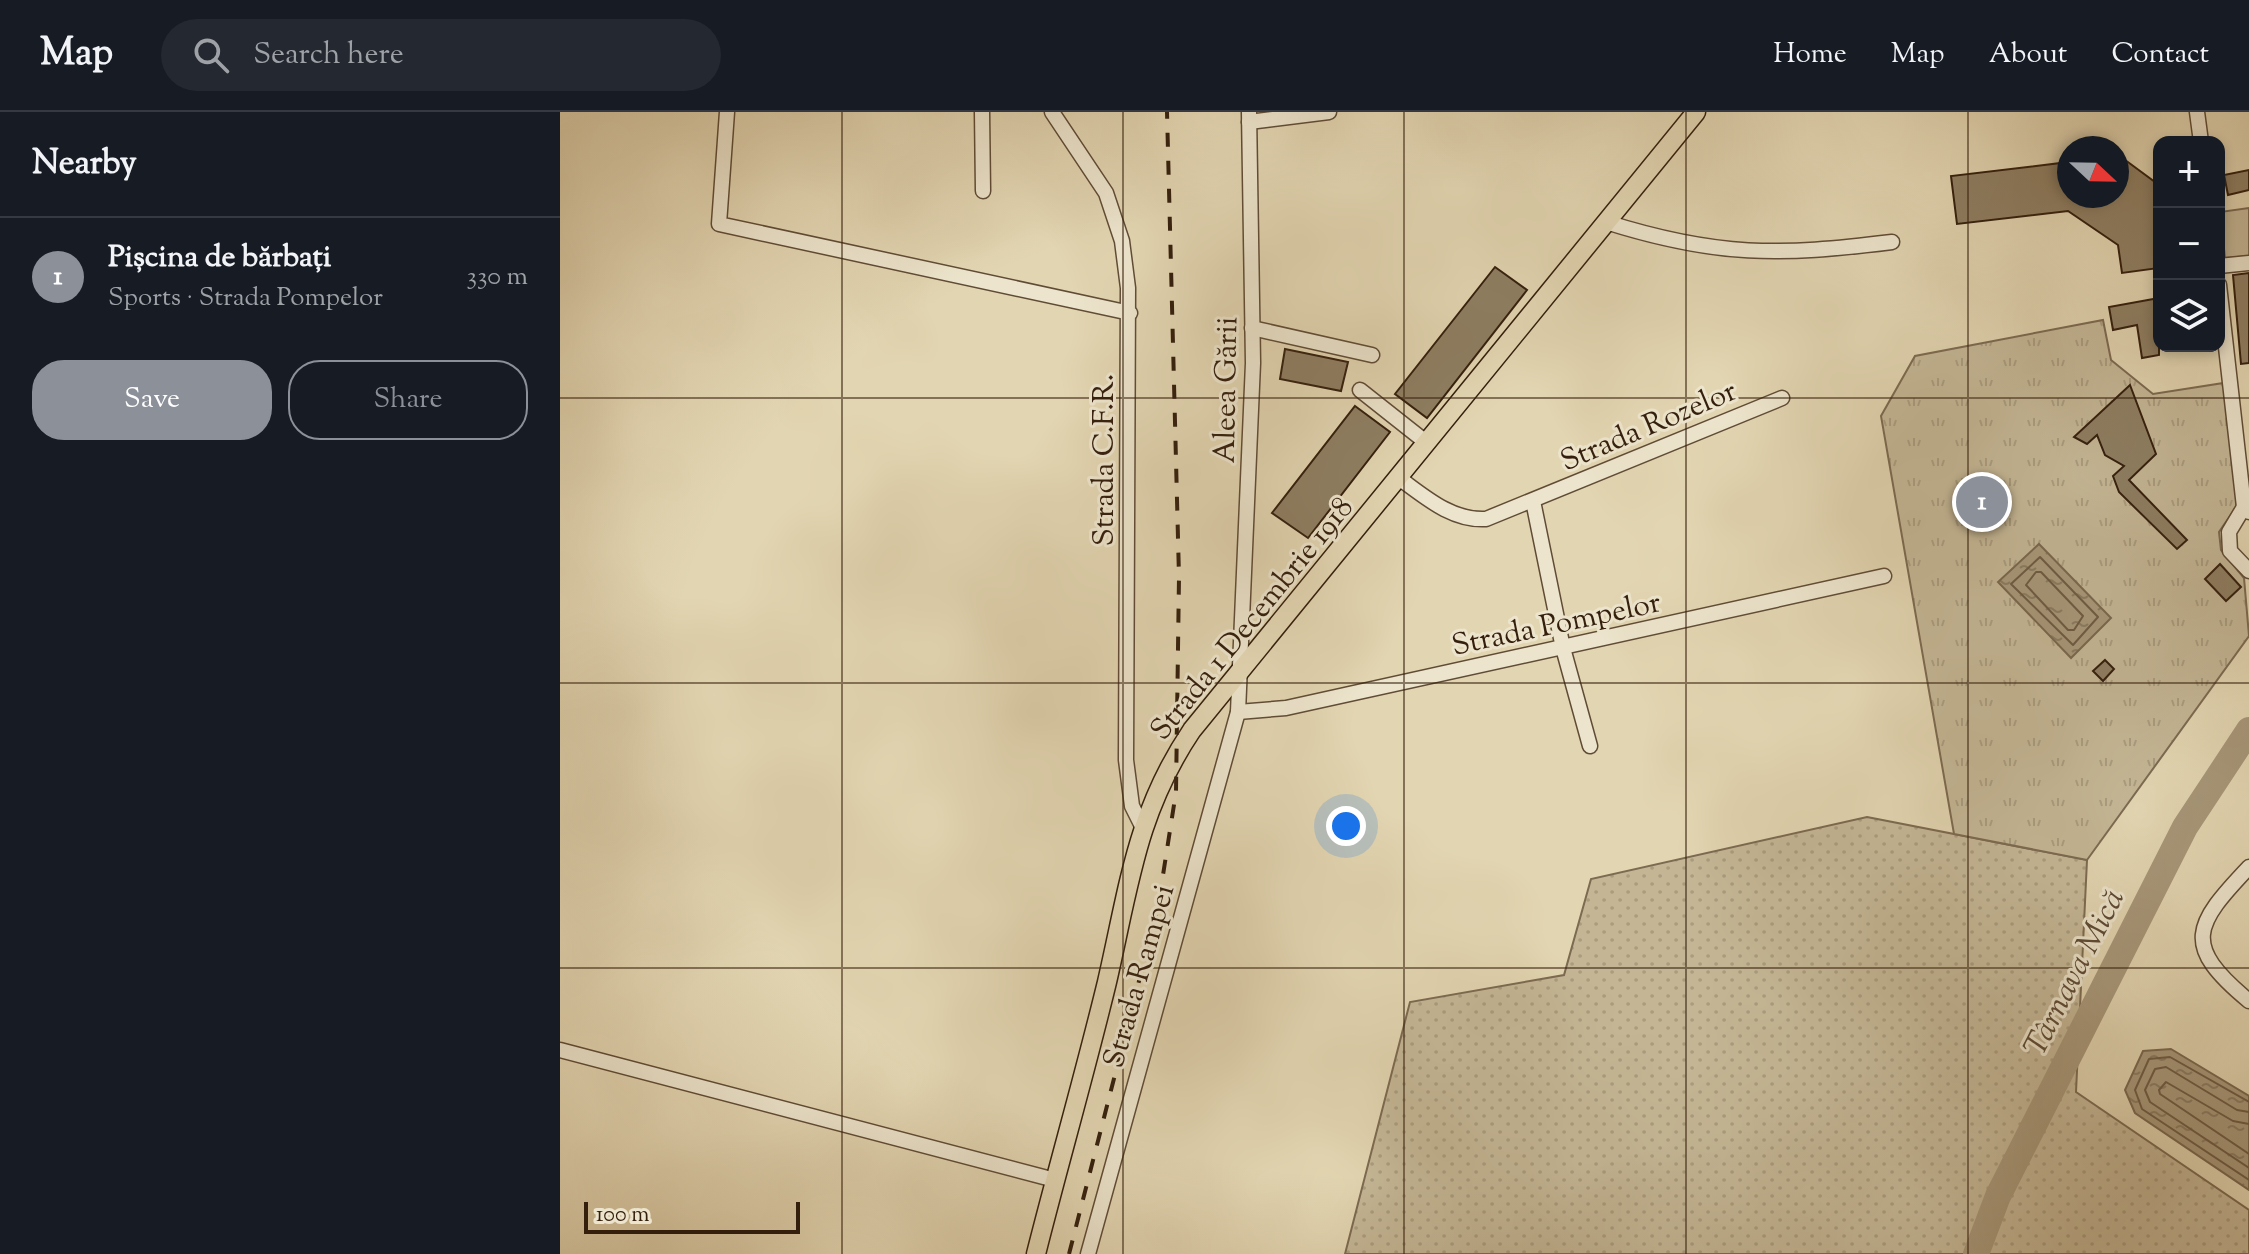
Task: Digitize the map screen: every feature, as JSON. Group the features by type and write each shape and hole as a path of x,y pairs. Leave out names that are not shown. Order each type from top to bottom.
{"main road":[{"name":"Strada 1 Decembrie 1918","path":"1036,1254 1106,984 1142,826 1179,749 1696,112"}],"street":[{"path":"727,112 719,224 1130,313"},
{"path":"982,112 983,191"},
{"name":"Strada C.F.R.","path":"1052,112 1106,193 1116,217 1130,313 1126,760 1132,806 1142,826"},
{"path":"1249,117 1329,112"},
{"path":"2197,112 2200,136"},
{"name":"Aleea Gării","path":"1238,712 1242,669 1252,328 1249,117"},
{"path":"1606,222 1699,247 1751,253 1810,252 1892,242"},
{"path":"2225,265 2249,263"},
{"path":"2225,321 2242,424 2247,510 2229,532 2230,551 2249,571"},
{"path":"1252,328 1372,355"},
{"path":"1360,390 1427,443"},
{"name":"Strada Rozelor","path":"1399,478 1448,511 1474,519 1499,515 1782,398"},
{"name":"Strada Rozelor","path":"1533,501 1563,648 1590,746"},
{"name":"Strada Pompelor","path":"1238,712 1286,708 1884,576"},
{"name":"Strada Rampei","path":"1088,1254 1238,712"},
{"path":"2249,867 2209,911 2202,940 2213,967 2249,1001"},
{"path":"560,1050 1055,1180"}],"green space":[{"path":"2249,208 2249,256 2225,258 2225,211"},
{"path":"2103,320 2111,360 2153,394 2230,382 2243,497 2219,532 2221,550 2244,578 2249,636 2087,860 1954,834 1881,416 1915,356"},
{"path":"1867,817 2087,860 2076,1092 2249,1210 2249,1254 1345,1254 1410,1002 1564,975 1591,879"}],"water":[{"path":"1982,487 1992,491 1996,501 1992,511 1982,515 1972,511 1968,501 1972,491"},
{"path":"2039,544 2111,618 2071,658 1998,582"},
{"path":"2171,1049 2249,1096 2249,1190 2135,1113 2125,1090 2143,1051"}],"building":[{"path":"2057,163 2057,208 2129,208 2129,163 2153,181 2153,269 2122,273 2118,245 2068,211 1957,224 1951,176"},
{"path":"2249,170 2249,190 2228,195 2225,175"},
{"path":"1495,267 1527,290 1427,418 1395,394"},
{"path":"2249,273 2249,363 2241,364 2233,275"},
{"path":"2153,299 2153,352 2159,352 2159,355 2142,358 2137,325 2113,330 2109,307"},
{"path":"1285,349 1348,362 1341,391 1280,379"},
{"path":"2130,385 2156,454 2129,480 2187,540 2177,549 2119,492 2113,476 2124,466 2105,455 2097,435 2087,444 2074,437"},
{"path":"1355,406 1390,432 1308,538 1272,513"},
{"path":"2220,564 2241,587 2226,601 2205,579"},
{"path":"2105,660 2114,669 2103,681 2093,671"}],"waterway":[{"name":"Târnava Mică","path":"1976,1254 1998,1196 2185,827 2249,730"}],"railway":[{"path":"1069,1254 1158,907 1176,792 1179,577 1167,112"}],"place":[{"name":"Pișcina de bărbați","path":"1982,502"}]}
